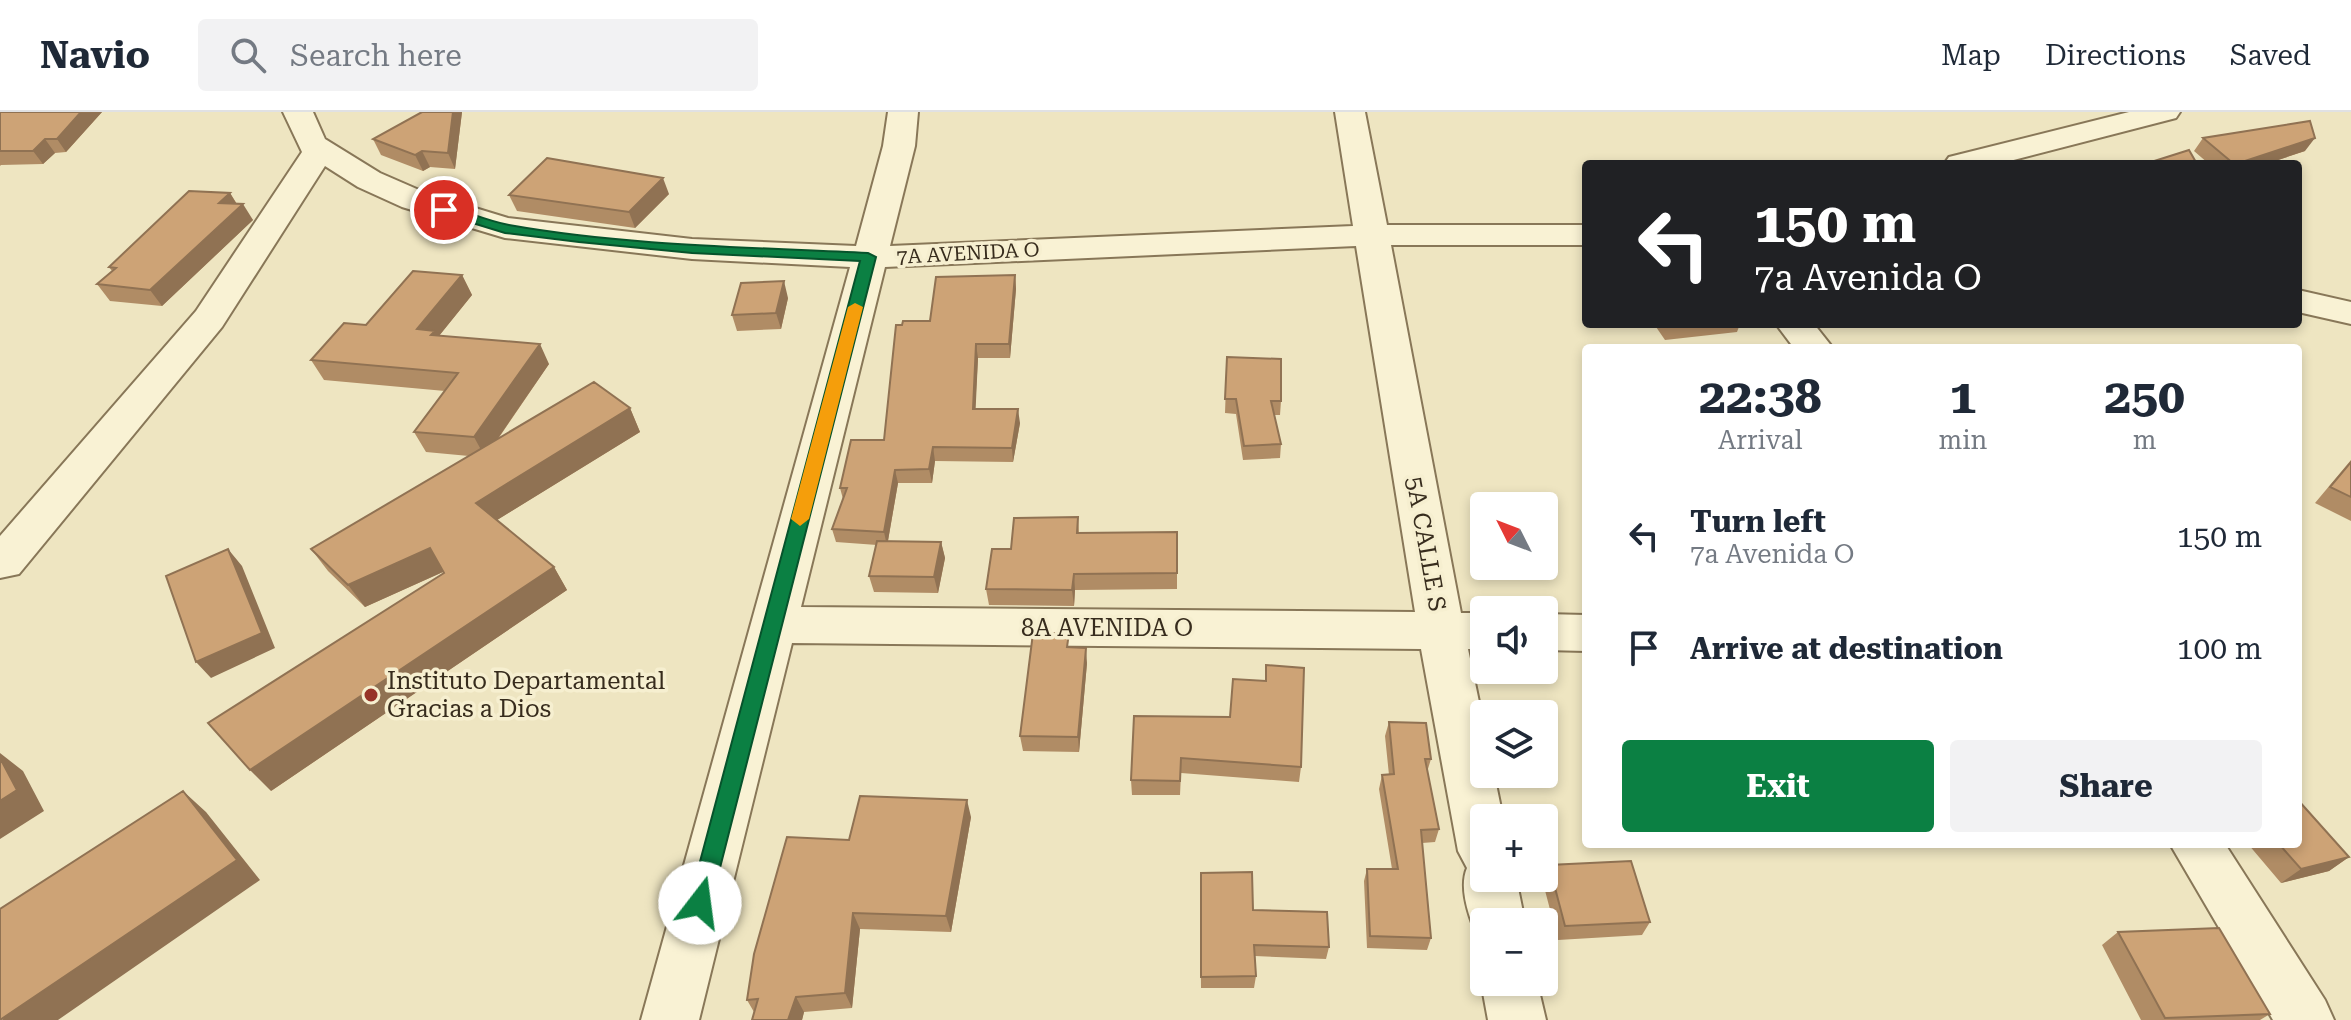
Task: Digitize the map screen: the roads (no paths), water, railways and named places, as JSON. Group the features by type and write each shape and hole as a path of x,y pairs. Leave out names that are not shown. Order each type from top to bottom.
{"street":[{"path":"3,562 209,319 320,149 312,144 298,112"},
{"path":"670,1020 899,146 903,112"},
{"name":"5A CALLE S","path":"1350,112 1372,235 1462,631 1479,804"},
{"path":"1976,160 2165,112"},
{"name":"7A AVENIDA O","path":"320,149 369,180 414,200 505,228 692,249 868,257 1372,235 1582,235"},
{"path":"2302,302 2351,313"},
{"path":"1797,328 1811,344"},
{"name":"8A AVENIDA O","path":"772,625 1462,631"},
{"path":"1558,632 1582,633"},
{"path":"2198,848 2305,1020"},
{"path":"1512,996 1517,1020"}],"place":[{"name":"Instituto Departamental Gracias a Dios","path":"371,695"}]}
